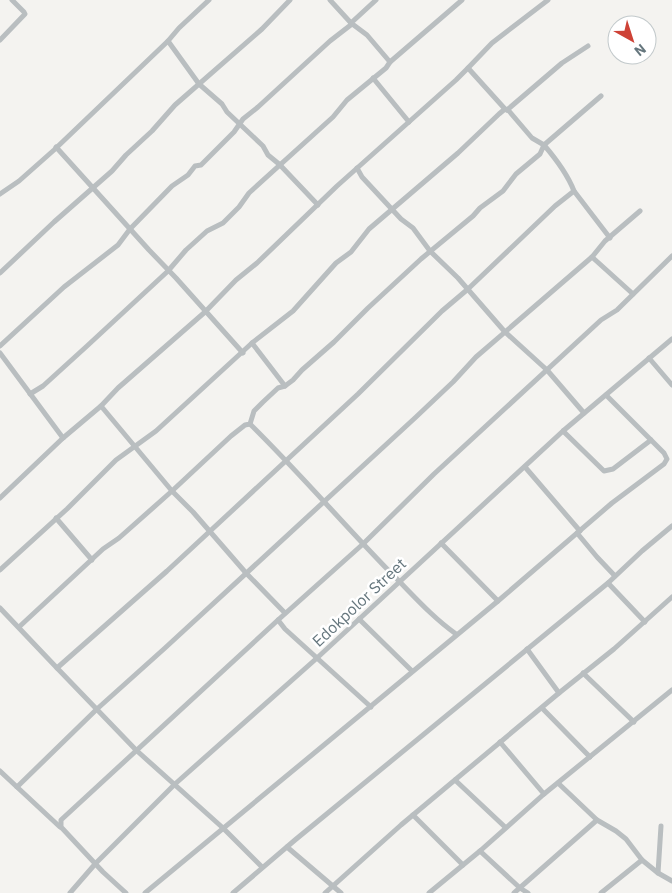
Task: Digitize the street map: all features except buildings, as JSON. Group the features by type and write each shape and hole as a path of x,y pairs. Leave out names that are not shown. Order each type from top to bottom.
{"street":[{"path":"0,40 24,14 12,0"},
{"path":"0,194 19,181 56,147 168,41 208,0"},
{"path":"0,273 54,222 94,188 152,131 175,105 262,29 290,0"},
{"path":"330,0 367,36 390,62"},
{"path":"0,346 64,287 118,245 130,229 172,186 188,175 195,166 201,165 234,132 239,124 376,0"},
{"path":"30,394 56,374 168,271 186,250 207,231 223,223 239,207 249,193 333,117 365,83 386,68 390,62 462,0"},
{"path":"0,498 63,438 101,406 118,388 206,312 236,280 257,263 468,68 492,43 548,0"},
{"path":"168,41 200,84 222,104 227,112 318,205"},
{"path":"1,569 67,509 116,460 135,447 183,407 252,343 293,311 336,263 351,252 369,230 458,153 486,125 555,68 588,46"},
{"path":"468,68 532,138 544,145 560,164 574,191 610,238"},
{"path":"373,78 409,122"},
{"path":"250,424 254,411 278,388 286,386 294,380 302,370 430,251 503,191 516,174 540,154 544,145 600,96"},
{"path":"56,147 243,353"},
{"path":"358,168 362,177 401,219 413,228 430,251 458,278 505,332 547,370 584,413"},
{"path":"57,668 167,571 365,387 442,311 468,289 543,217 574,191"},
{"path":"17,787 97,709 453,382 476,357 592,257 640,211"},
{"path":"60,827 61,820 136,750 363,544 434,474 601,320 617,310 672,256"},
{"path":"592,257 633,294"},
{"name":"Edokpolor Street","path":"70,893 96,863 175,784 317,658 584,413 672,339"},
{"path":"252,343 286,386"},
{"path":"0,354 63,438"},
{"path":"650,358 672,386"},
{"path":"145,893 498,601 612,503 664,464 666,458 664,453 606,395"},
{"path":"101,406 172,491 285,614"},
{"path":"250,424 438,622 456,634"},
{"path":"19,627 231,436 245,425 250,424"},
{"path":"563,432 604,471 612,469 651,440"},
{"path":"525,467 597,558 615,576"},
{"path":"56,518 92,560"},
{"path":"233,893 608,583 672,526"},
{"path":"441,543 498,601"},
{"path":"0,561 1,569"},
{"path":"608,583 646,622"},
{"path":"325,893 413,814 646,622 672,597"},
{"path":"0,608 136,750 223,828 262,868"},
{"path":"359,619 412,671"},
{"path":"278,620 370,707"},
{"path":"526,649 559,693"},
{"path":"583,674 634,722"},
{"path":"429,893 544,794 672,690"},
{"path":"542,708 590,757"},
{"path":"500,742 544,794"},
{"path":"0,771 60,827 126,893"},
{"path":"455,780 506,827"},
{"path":"558,783 597,820 626,839 642,860 672,881"},
{"path":"413,814 463,865"},
{"path":"514,893 597,820"},
{"path":"658,873 661,826"},
{"path":"287,847 341,893"},
{"path":"480,851 520,888 528,893"},
{"path":"601,893 642,860"}]}
